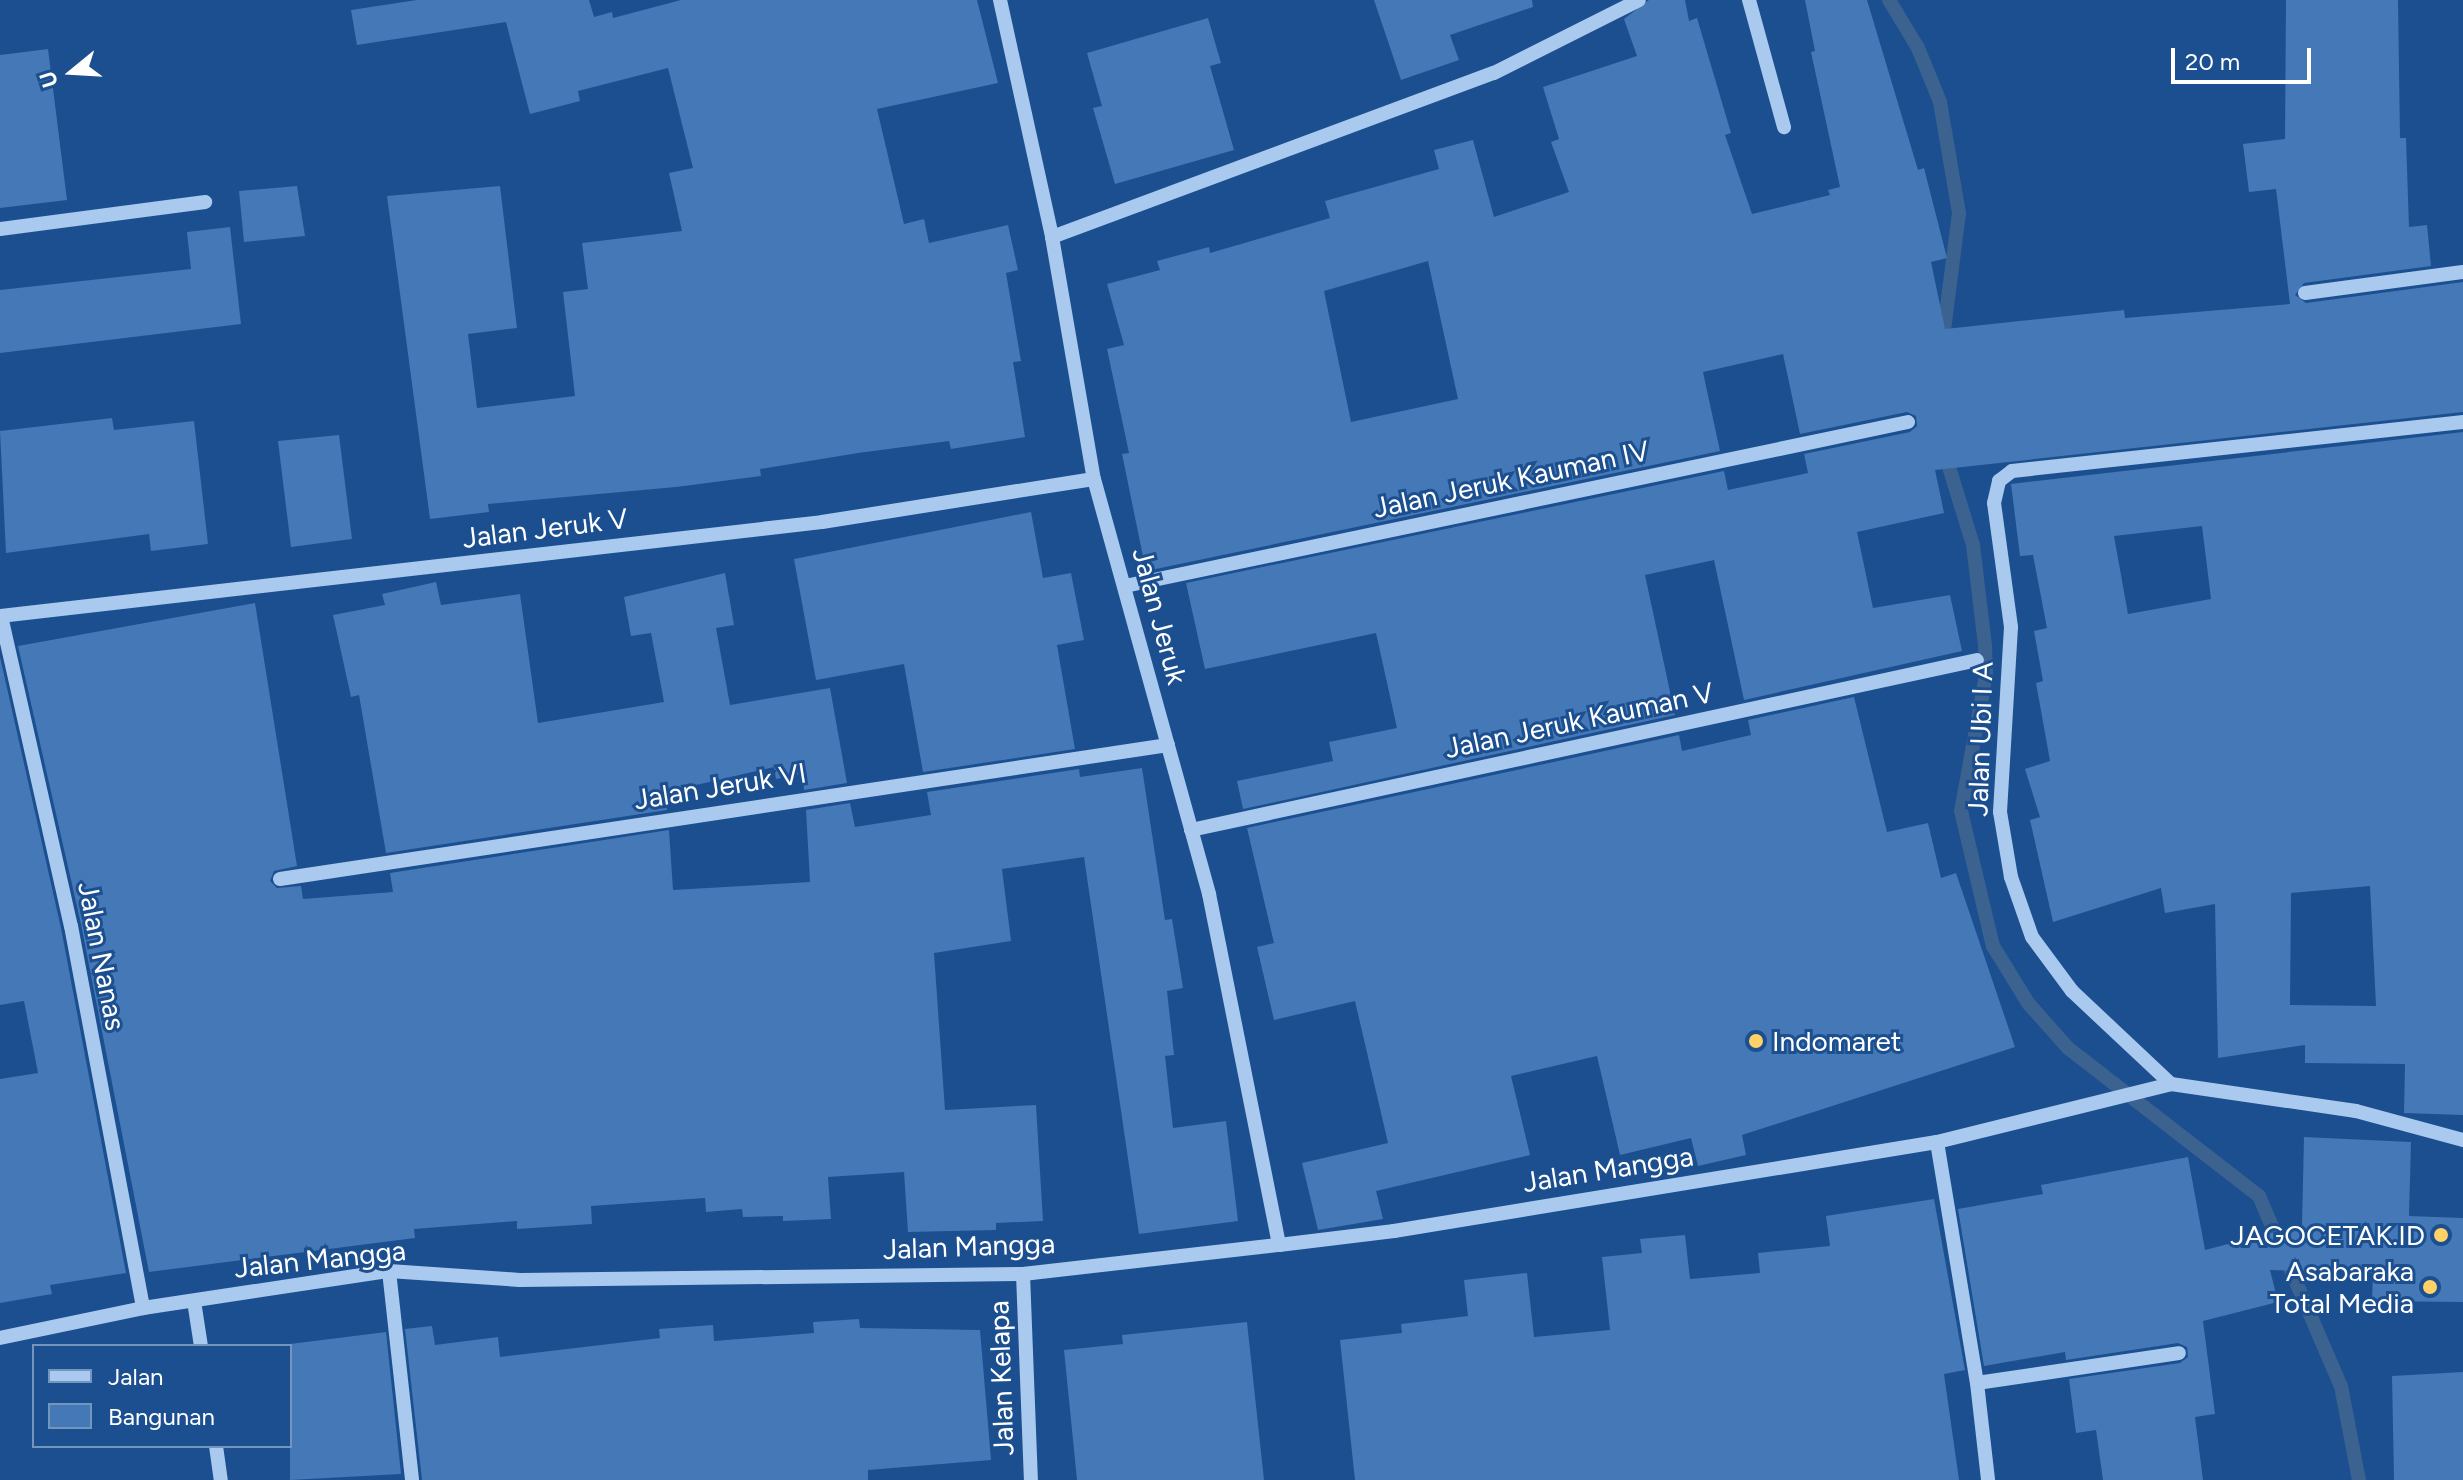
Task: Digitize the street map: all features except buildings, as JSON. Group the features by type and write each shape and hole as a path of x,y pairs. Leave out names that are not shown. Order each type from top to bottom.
{"street":[{"name":"Jalan Jeruk","path":"1000,0 1052,237 1094,479 1191,830 1279,1245"},
{"path":"1052,237 1494,73 1639,0"},
{"path":"1749,0 1784,127"},
{"path":"0,229 205,202"},
{"path":"2305,293 2463,272"},
{"name":"Jalan Jeruk Kauman IV","path":"1125,586 1908,422"},
{"name":"Jalan Ubi I A","path":"2171,1084 2072,991 2032,937 2011,877 2000,812 2011,627 1994,503 1999,481 2012,471 2463,422"},
{"name":"Jalan Jeruk V","path":"1,616 822,522 1094,479"},
{"name":"Jalan Nanas","path":"1,616 71,926 143,1308"},
{"name":"Jalan Jeruk Kauman V","path":"1191,830 1977,660"},
{"name":"Jalan Jeruk VI","path":"280,879 1168,745"},
{"name":"Jalan Mangga","path":"0,1338 143,1308 389,1271 520,1280 1023,1274 1279,1245 1394,1231 1937,1142 2057,1109 2171,1084 2356,1111 2463,1140"},
{"path":"1937,1142 1977,1383 1988,1480"},
{"path":"389,1271 412,1480"},
{"name":"Jalan Kelapa","path":"1023,1274 1031,1480"},
{"path":"194,1301 201,1344"},
{"path":"1977,1383 2179,1353"},
{"path":"216,1448 221,1480"}],"waterway":[{"path":"1889,0 1918,48 1940,102 1959,213 1942,346"},
{"path":"1945,454 1973,545 1985,646 1986,675 1961,811 1993,946 2028,1003 2068,1048 2259,1196 2341,1386 2359,1480"}],"place":[{"name":"Indomaret","path":"1756,1041"},
{"name":"JAGOCETAK.ID","path":"2441,1235"},
{"name":"Asabaraka Total Media","path":"2430,1287"}]}
